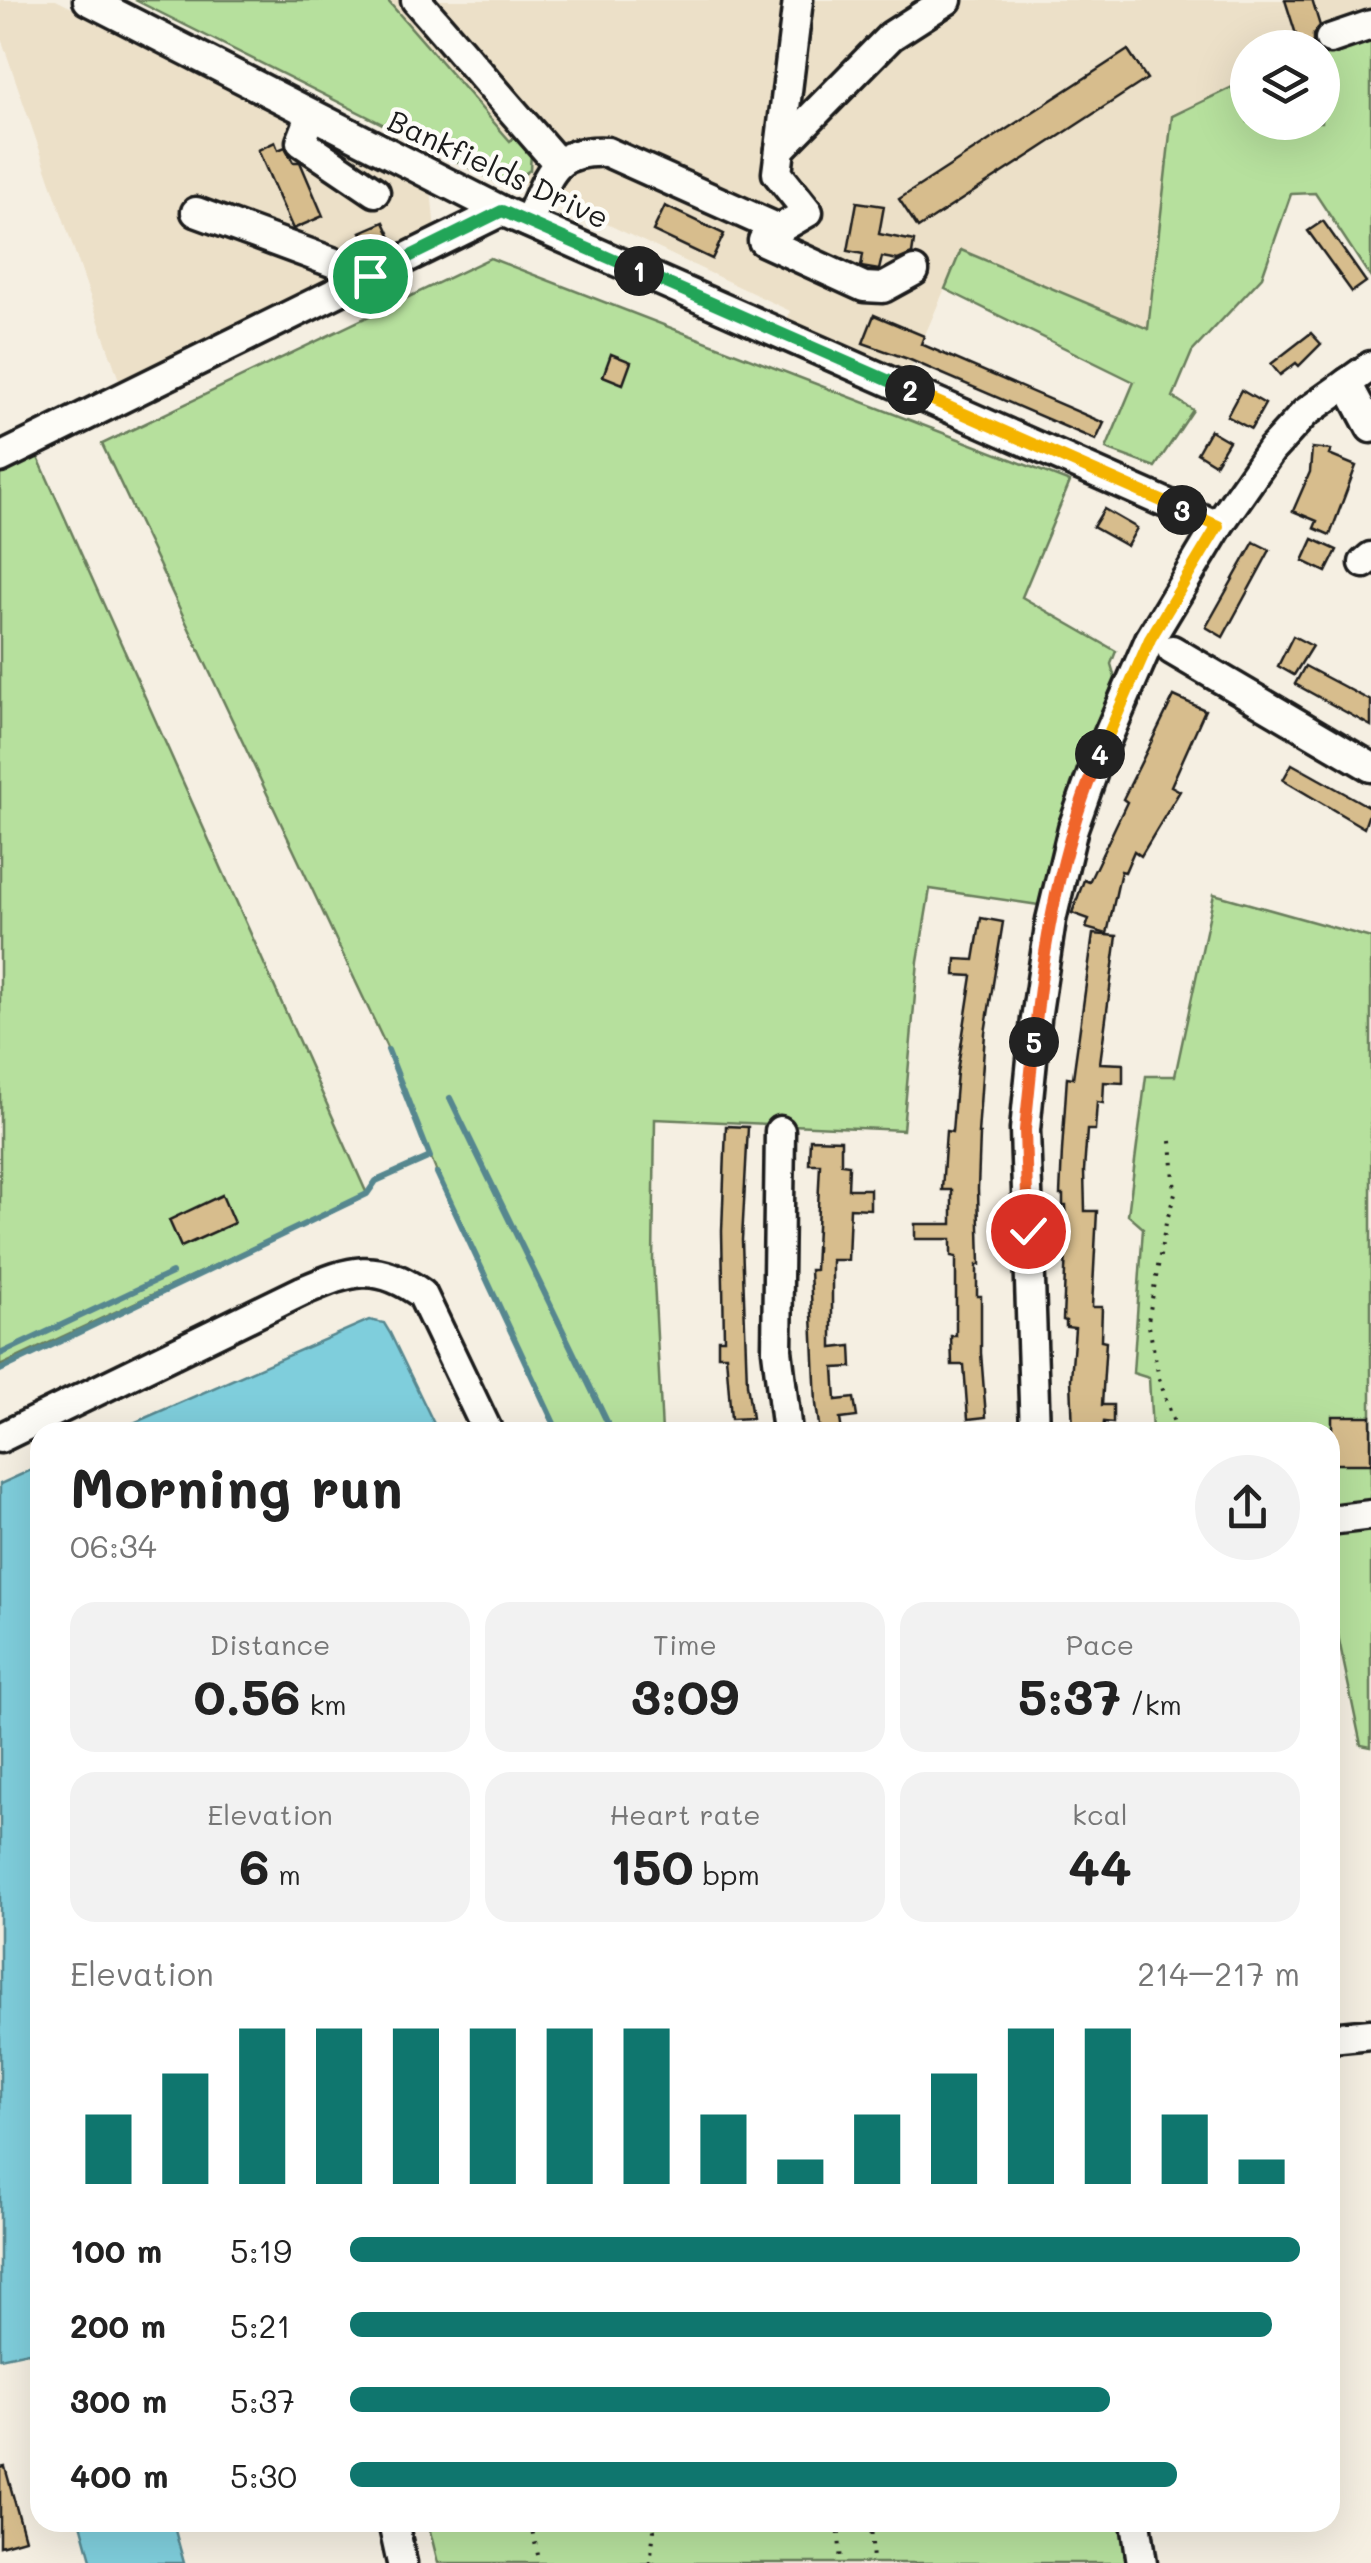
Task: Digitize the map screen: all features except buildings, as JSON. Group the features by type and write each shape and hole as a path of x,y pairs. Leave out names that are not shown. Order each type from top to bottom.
{"street":[{"name":"Bankfields Drive","path":"88,0 515,217 1218,526"},
{"path":"416,0 557,162"},
{"path":"798,0 777,174 808,212 763,241 864,288 884,288 914,271"},
{"path":"780,149 890,36 947,0"},
{"path":"1340,36 1371,25"},
{"path":"312,116 300,142 375,192"},
{"path":"0,458 370,276 515,217 557,162 583,150 607,152 779,230"},
{"path":"196,212 370,276"},
{"path":"1035,1422 1025,1130 1051,920 1073,828 1095,766 1150,639 1218,526 1272,450 1305,413 1371,366"},
{"path":"1347,384 1371,428"},
{"path":"1172,650 1371,768"},
{"path":"780,1131 777,1350 786,1422"},
{"path":"33,1422 302,1291 347,1272 376,1271 422,1294 483,1422"},
{"path":"0,1438 30,1423"},
{"path":"1340,1519 1371,1516"},
{"path":"1340,2037 1371,2034"},
{"path":"396,2532 402,2563"},
{"path":"1137,2532 1142,2563"}],"path":[{"path":"1172,1141 1175,1193 1148,1321 1159,1378 1174,1422"},
{"path":"532,2532 540,2563"},
{"path":"650,2563 654,2532"},
{"path":"839,2532 841,2563"},
{"path":"871,2532 873,2563"}],"shaded area":[{"path":"0,0 56,0 431,189 435,231 119,380 0,35"},
{"path":"167,0 1371,0 1371,41 1340,51 1340,30 1230,30 1230,88 1172,116 1148,329 961,251 906,379 784,327 790,311 447,148"}],"green space":[{"path":"135,0 387,0 510,141 521,132 531,153 530,170 517,179 498,182"},
{"path":"1371,41 1371,278 1315,193 1291,194 1262,277 1192,352 1173,397 1193,410 1155,467 1106,449 1134,382 945,289 961,250 1148,329 1172,116 1230,88 1230,140 1340,140 1340,51"},
{"path":"490,258 1070,482 1022,597 1116,651 1111,664 1115,678 1071,784 1039,905 930,889 918,961 903,1130 655,1119 653,1261 661,1422 553,1422 437,1173 388,1050 102,444"},
{"path":"36,453 367,1194 0,1366 0,466"},
{"path":"1214,894 1371,938 1371,1747 1361,1745 1340,1645 1340,1422 1151,1422 1149,1378 1133,1373 1143,1228 1128,1215 1146,1076 1175,1076"},
{"path":"430,2532 1126,2532 1131,2563 438,2563"}],"water":[{"path":"369,1320 384,1323 433,1422 136,1422"},
{"path":"30,1470 30,2353 0,2358 0,1484"},
{"path":"83,2532 175,2532 184,2563 92,2563"}],"waterway":[{"path":"0,1370 367,1194 376,1181 430,1157 388,1050"},
{"path":"450,1098 607,1422"},
{"path":"437,1173 553,1422"},
{"path":"0,1354 172,1273"}],"route":[{"path":"370,276 502,211 1218,526 1150,639 1095,766 1073,828 1051,920 1036,1019 1025,1130 1028,1231"}]}
